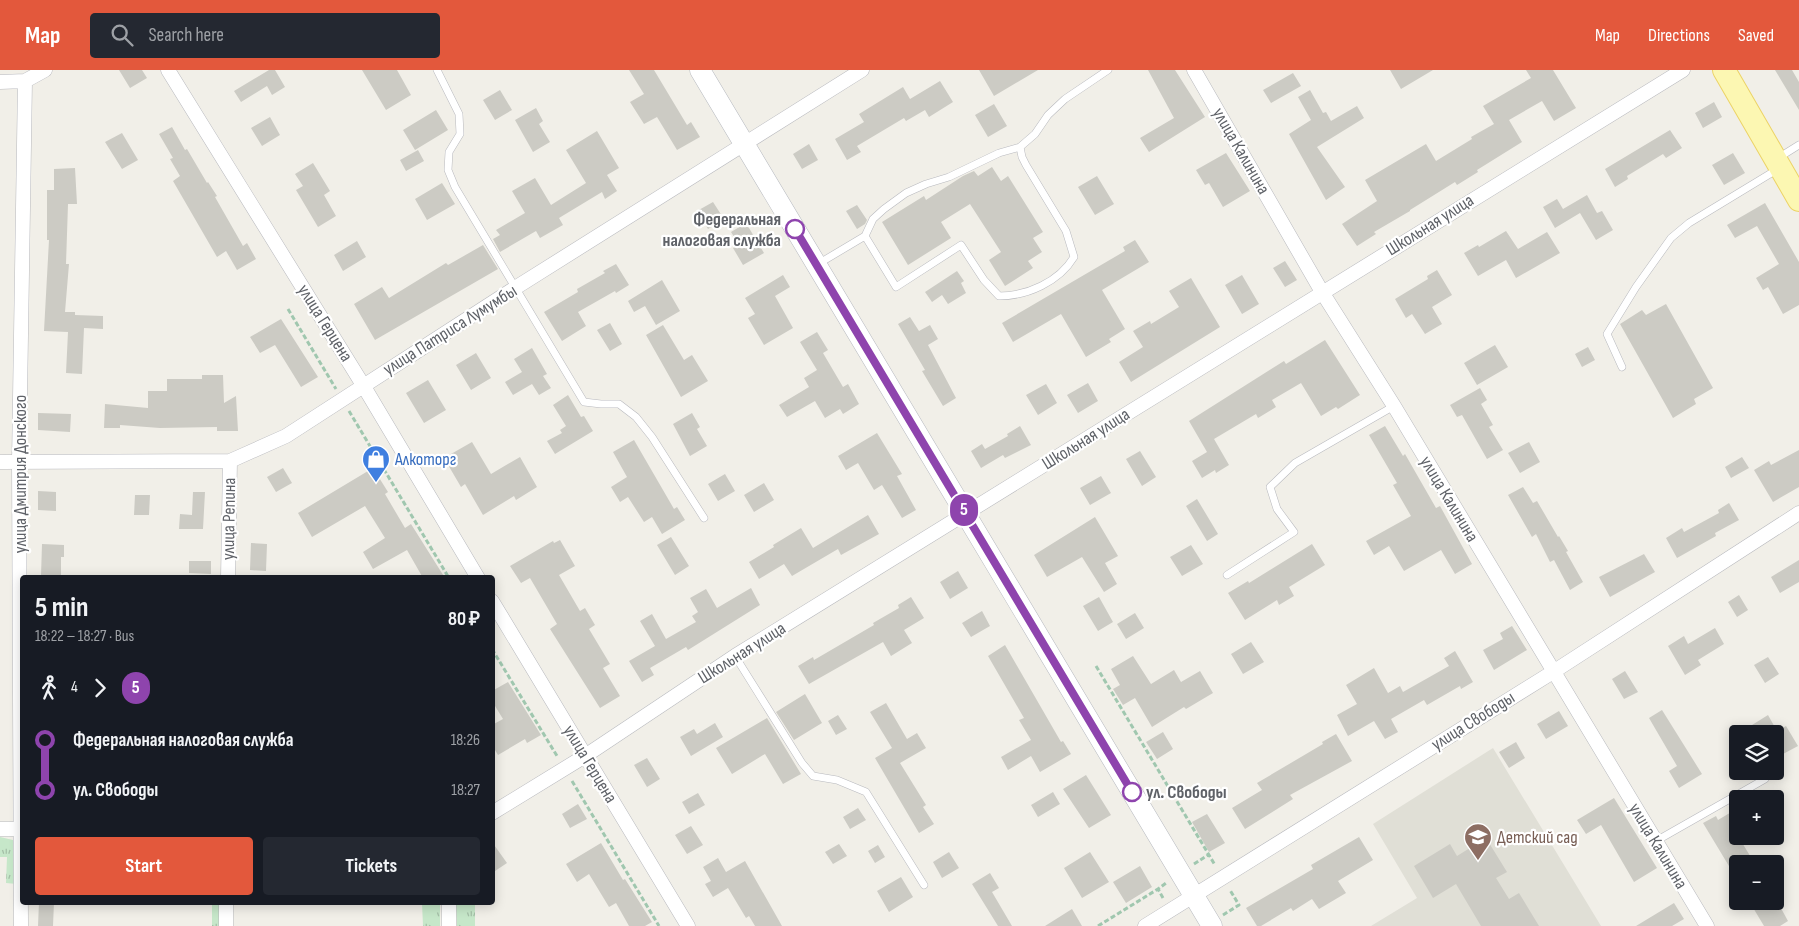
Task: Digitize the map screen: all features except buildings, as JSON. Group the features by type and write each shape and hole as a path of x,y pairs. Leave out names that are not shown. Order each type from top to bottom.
{"main road":[{"path":"1724,70 1799,200"}],"street":[{"path":"0,82 25,81 46,70"},
{"name":"улица Герцена","path":"168,70 363,385 476,575"},
{"path":"700,70 1211,925"},
{"name":"улица Патриса Лумумбы","path":"0,462 230,461 286,436 515,288 862,70"},
{"name":"улица Калинина","path":"1194,70 1322,292 1394,406 1707,926"},
{"name":"Школьная улица","path":"495,812 585,756 736,656 1683,70"},
{"name":"улица Дмитрия Донского","path":"20,584 19,462 25,81"},
{"name":"улица Репина","path":"228,575 230,461"},
{"name":"улица Свободы","path":"1145,926 1553,672 1799,513"},
{"name":"улица Герцена","path":"495,606 688,926"},
{"path":"0,829 20,829"},
{"name":"улица Дмитрия Донского","path":"21,905 21,926"},
{"path":"226,905 226,926"},
{"path":"448,905 449,926"}],"lane":[{"path":"437,70 459,114 460,134 449,152 448,170 455,186 515,288 584,402 619,404 636,418 652,438 704,518"},
{"path":"817,265 865,236 873,219 884,208 906,193 1020,147 1035,134 1048,115 1065,99 1108,70"},
{"path":"1622,367 1607,334 1636,287 1671,238 1688,223 1778,164 1799,145"},
{"path":"865,236 896,286 961,245 984,280 999,296 1013,296 1034,289 1051,280 1069,266 1074,257 1066,231 1026,166 1020,147"},
{"path":"1227,575 1294,532 1277,509 1270,487 1295,463 1394,406"},
{"path":"736,656 802,764 812,776 837,780 866,792 924,885"},
{"path":"1656,841 1763,780"}],"path":[{"path":"288,309 448,575"},
{"path":"495,654 659,926"},
{"path":"1096,666 1239,905 1211,925"},
{"path":"1098,926 1158,888"}],"shaded area":[{"name":"Детский сад","path":"1493,748 1601,926 1371,926 1417,898 1373,824"}],"green space":[{"path":"0,837 13,840 18,848 17,884 6,883 7,857 0,857"},
{"path":"212,905 220,905 220,926 212,926"},
{"path":"422,905 440,905 440,926 423,926"},
{"path":"456,905 475,905 475,926 457,926"}],"bus line":[{"name":"5","path":"795,229 1132,792"}],"place":[{"name":"Федеральная налоговая служба","path":"795,229"},
{"name":"Алкоторг","path":"376,483"},
{"name":"ул. Свободы","path":"1132,792"},
{"name":"Детский сад","path":"1478,861"}]}
